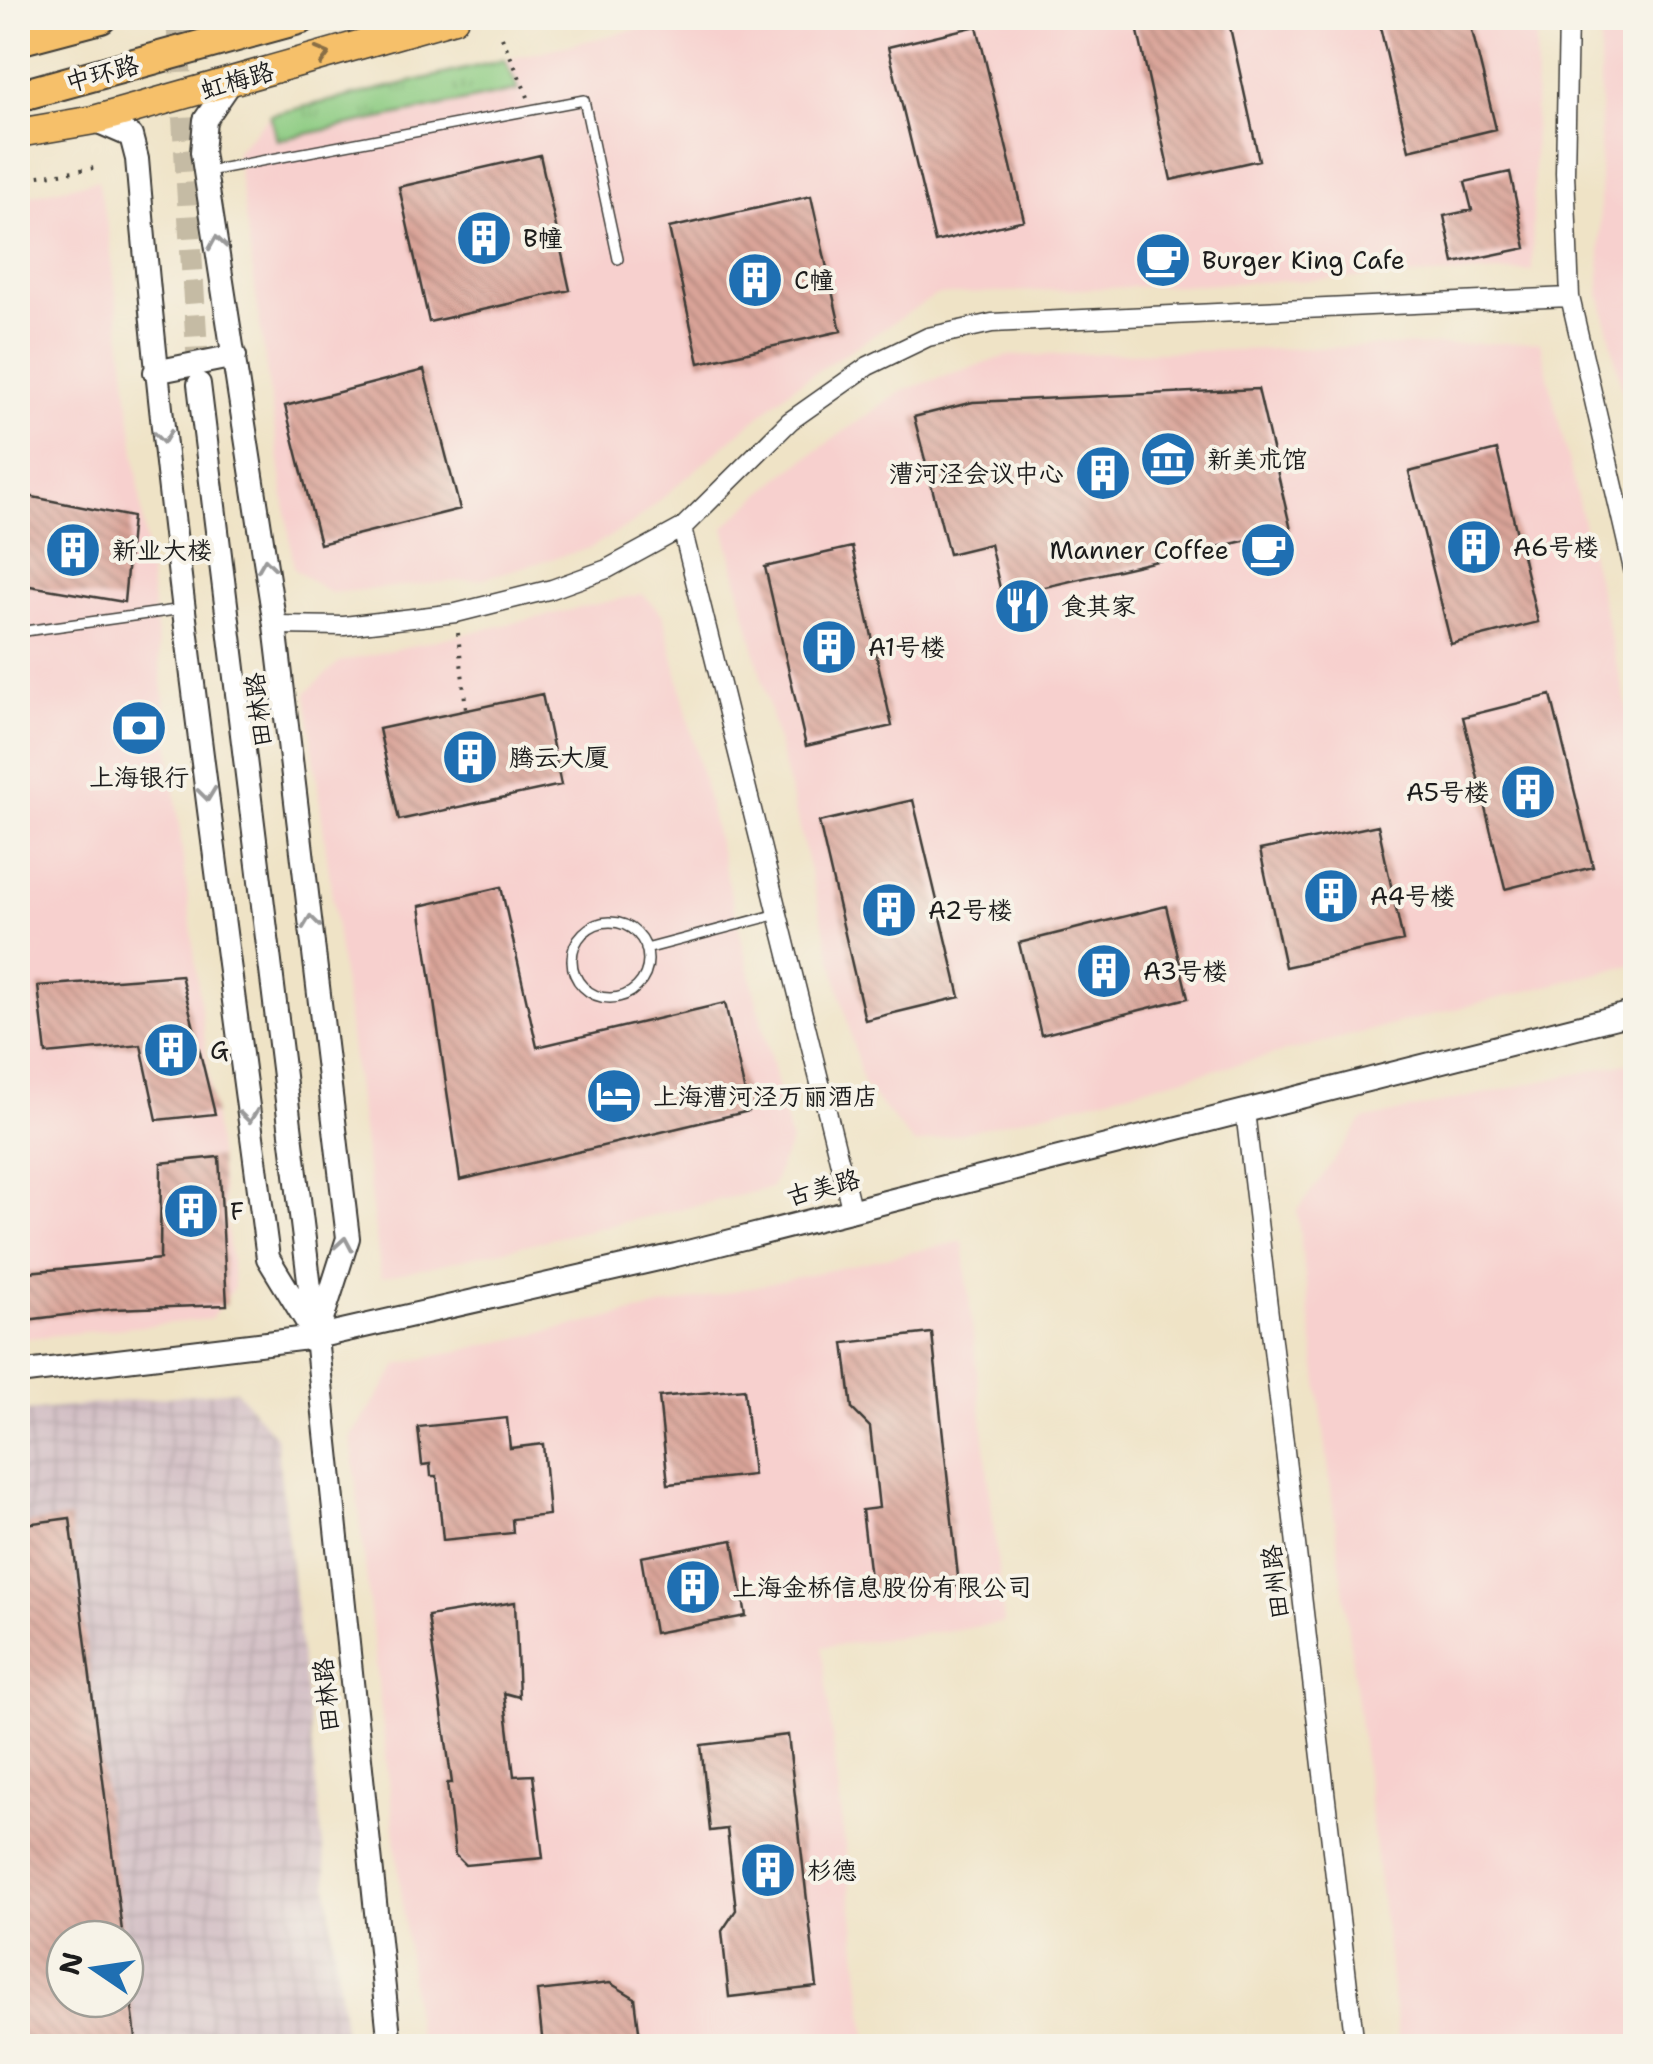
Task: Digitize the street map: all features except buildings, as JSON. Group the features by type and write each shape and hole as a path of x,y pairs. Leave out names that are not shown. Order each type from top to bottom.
{"highway":[{"path":"18,40 101,18"},
{"name":"中环路","path":"18,96 302,18"}],"main road":[{"name":"虹梅路","path":"18,133 94,120 454,18"}],"street":[{"path":"1568,18 1565,173 1570,297 1636,582"},
{"name":"田林路","path":"231,82 205,120 206,171 276,625 348,1238 316,1337"},
{"name":"田林路","path":"94,120 132,136 137,159 155,372 183,608 268,1258 316,1337"},
{"path":"276,625 344,626 456,613 607,569 682,528 790,421 868,366 928,337 992,323 1570,297"},
{"path":"155,372 235,356"},
{"name":"田林路","path":"199,384 316,1337 390,2046"},
{"path":"682,528 851,1208"},
{"name":"古美路","path":"18,1373 316,1337 676,1255 1636,1012"},
{"name":"田州路","path":"1245,1111 1356,2046"}],"lane":[{"path":"206,171 535,113 584,100 618,259"},
{"path":"18,632 183,608"},
{"path":"646,949 778,914"},
{"path":"618,923 630,928 646,949 645,975 627,994 603,998 582,987 576,978 572,954 576,943 592,927 618,923"}],"path":[{"path":"502,37 535,113"},
{"path":"18,179 95,168"},
{"path":"456,613 466,710"}],"shaded area":[{"path":"684,18 1537,18 1532,271 936,295 793,387 632,524 590,548 481,579 330,593 294,569 236,152 270,115"},
{"path":"1600,18 1635,18 1635,446 1600,293"},
{"path":"98,180 109,234 234,1287 211,1319 18,1339 18,198"},
{"path":"1540,342 1635,741 1635,964 915,1145 863,1084 724,527 785,473 903,390 1007,356"},
{"path":"642,594 663,615 791,1142 771,1188 381,1278 306,693 339,662"},
{"path":"1635,1061 1635,2046 1399,2046 1297,1211 1363,1120"},
{"path":"963,1241 1004,1623 822,1647 868,2046 418,2046 351,1437 399,1364"},
{"path":"236,1390 276,1437 346,2046 18,2046 18,1412"}],"green space":[{"path":"504,60 519,90 277,140 270,115"}],"tunnel":[{"path":"177,18 199,383"}],"place":[{"name":"B幢","path":"484,238"},
{"name":"Burger King Cafe","path":"1163,260"},
{"name":"C幢","path":"755,280"},
{"name":"新美术馆","path":"1168,459"},
{"name":"漕河泾会议中心","path":"1103,473"},
{"name":"A6号楼","path":"1474,547"},
{"name":"新业大楼","path":"73,550"},
{"name":"Manner Coffee","path":"1268,550"},
{"name":"食其家","path":"1022,606"},
{"name":"A1号楼","path":"829,647"},
{"name":"上海银行","path":"139,728"},
{"name":"腾云大厦","path":"470,757"},
{"name":"A5号楼","path":"1528,792"},
{"name":"A4号楼","path":"1331,896"},
{"name":"A2号楼","path":"889,910"},
{"name":"A3号楼","path":"1104,971"},
{"name":"G","path":"171,1050"},
{"name":"上海漕河泾万丽酒店","path":"614,1096"},
{"name":"F","path":"191,1211"},
{"name":"上海金桥信息股份有限公司","path":"693,1587"},
{"name":"杉德","path":"768,1870"}]}
